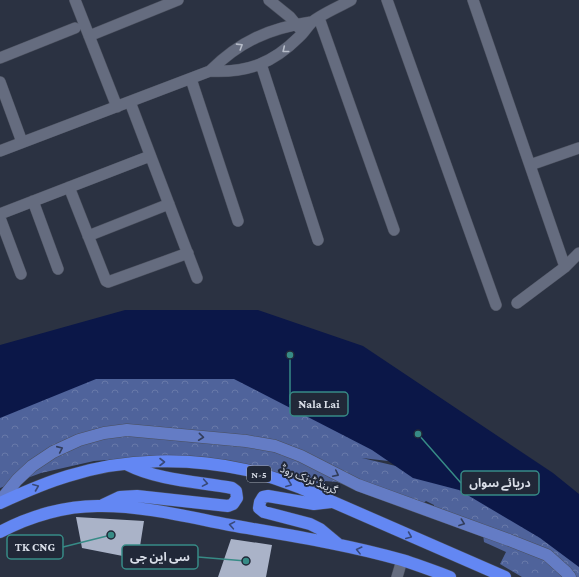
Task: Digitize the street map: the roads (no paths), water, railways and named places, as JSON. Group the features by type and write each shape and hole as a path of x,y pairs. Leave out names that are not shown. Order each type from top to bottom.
{"highway":[{"name":"گرینڈ ٹرنک روڈ","path":"0,502 69,475 97,468 158,462 185,462 216,465 247,470 280,480 505,577"},
{"path":"101,506 120,498 137,496 228,506 233,504 237,498 236,491 232,488 153,474 140,471 126,464"},
{"path":"332,502 314,504 268,496 263,497 259,508 264,512 310,524 320,529 339,545"},
{"path":"0,532 38,516 60,511 101,506 169,513 339,545 402,560 450,577"}],"main road":[{"path":"0,502 17,480 32,466 53,452 79,440 104,432 127,430 246,442 276,446 301,456 358,485 509,540 547,556 570,577"}],"street":[{"path":"75,0 117,107"},
{"path":"89,36 178,0"},
{"path":"268,0 290,17 300,29"},
{"path":"210,71 228,72 244,70 261,64 282,52 300,29 351,0"},
{"path":"387,0 496,305"},
{"path":"474,0 565,267"},
{"path":"315,20 394,230"},
{"path":"0,58 75,28"},
{"path":"0,151 210,71 230,52 263,34 300,29"},
{"path":"261,64 318,240"},
{"path":"191,78 238,220"},
{"path":"0,82 22,142"},
{"path":"130,102 197,278"},
{"path":"530,165 579,148"},
{"path":"0,214 150,156"},
{"path":"69,187 104,279 108,282 188,253"},
{"path":"33,201 58,269"},
{"path":"88,236 169,204"},
{"path":"0,218 21,274"},
{"path":"518,303 565,267 579,253"},
{"path":"397,577 402,560"}],"place":[{"name":"Nala Lai","path":"290,355"},
{"name":"دریائے سواں","path":"418,434"},
{"name":"TK CNG","path":"111,535"},
{"name":"سی این جی","path":"246,561"}]}
